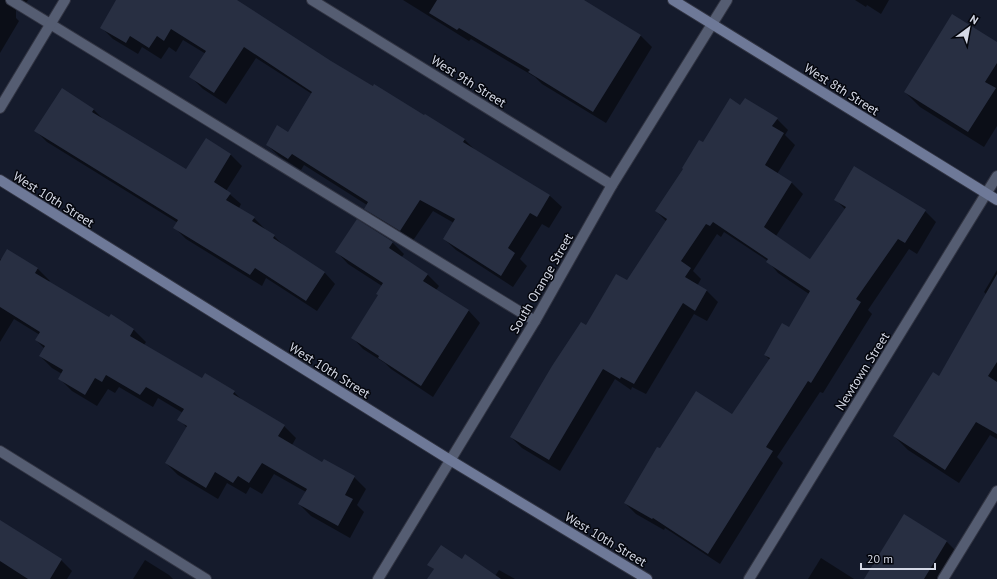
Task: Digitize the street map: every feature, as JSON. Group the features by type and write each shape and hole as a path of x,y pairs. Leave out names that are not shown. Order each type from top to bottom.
{"street":[{"path":"11,0 535,321"},
{"path":"0,108 65,0"},
{"name":"West 9th Street","path":"312,0 612,185"},
{"name":"West 8th Street","path":"673,0 997,200"},
{"name":"South Orange Street","path":"378,579 535,321 612,185 727,0"},
{"name":"Newtown Street","path":"749,579 997,176"},
{"name":"West 10th Street","path":"0,180 450,460 647,579"},
{"path":"0,451 206,579"},
{"path":"943,579 997,491"}],"building":[{"path":"116,0 237,0 331,61 373,86 374,84 424,115 425,114 465,139 463,142 550,195 537,217 530,213 508,248 515,253 501,276 443,239 455,219 420,200 400,231 364,209 368,202 292,154 288,159 266,145 277,125 288,132 312,92 244,47 214,93 189,77 206,51 171,29 164,41 157,36 149,48 130,36 126,43 100,28"},
{"path":"437,0 584,0 641,35 593,112 528,72 530,70 459,28 457,30 429,13"},
{"path":"952,14 997,42 997,63 985,82 996,88 968,132 904,92"},
{"path":"62,88 94,109 92,112 186,169 206,138 231,154 214,182 231,193 226,200 255,217 252,221 275,235 273,238 325,272 306,301 255,268 250,275 173,228 178,220 34,131"},
{"path":"730,98 740,105 745,98 778,118 772,126 784,133 765,165 792,182 764,227 810,259 846,207 834,200 854,166 926,210 905,243 898,239 856,299 861,302 811,383 808,381 766,447 773,451 708,554 653,518 652,519 624,503 657,447 660,448 696,391 732,414 770,358 764,355 782,323 789,327 810,291 766,262 768,259 713,222 710,226 706,224 681,261 691,268 685,277 707,290 695,311 683,303 634,384 621,377 620,379 603,369 549,460 510,437 552,366 581,322 586,325 616,274 627,280 667,219 655,211 683,169 682,168 699,140 703,142"},
{"path":"357,219 393,242 389,248 428,274 423,281 469,310 421,386 378,358 379,356 351,338 378,295 376,294 383,283 335,252"},
{"path":"7,249 38,268 35,273 109,317 111,314 134,329 130,336 202,378 205,373 235,391 233,394 285,425 278,436 322,462 324,459 355,476 345,495 353,499 338,526 298,504 307,489 262,463 249,483 238,476 233,483 215,472 206,488 165,463 187,426 177,420 184,409 146,387 140,395 106,375 102,382 95,378 85,395 58,379 63,370 39,356 45,346 35,340 40,332 0,307 0,261"},
{"path":"997,274 997,362 988,376 997,382 997,434 976,422 945,470 893,436 933,372 939,376"},
{"path":"904,514 947,541 924,579 864,579"},
{"path":"0,520 62,559 50,579 28,579 0,561"},
{"path":"441,545 462,559 465,554 501,579 427,579 434,569 427,565"}]}
